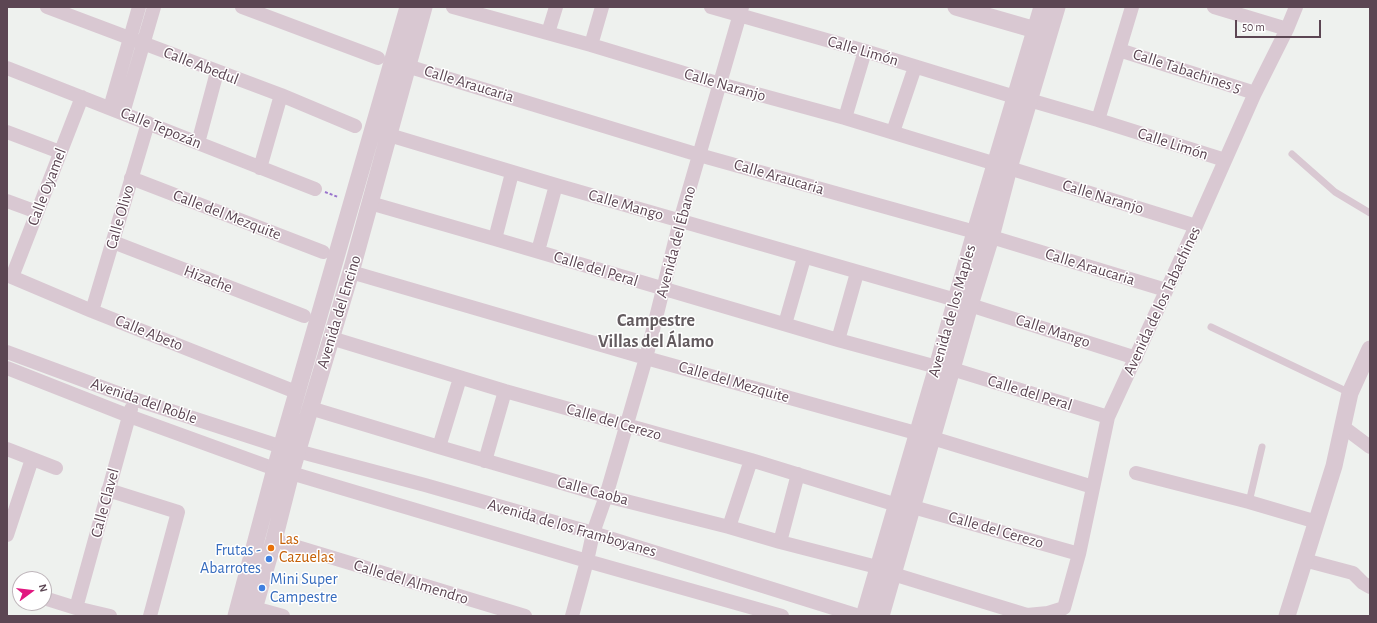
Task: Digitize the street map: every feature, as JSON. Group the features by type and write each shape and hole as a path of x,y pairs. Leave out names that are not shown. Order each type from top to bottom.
{"street":[{"name":"Calle Abedul","path":"47,7 281,95 355,126"},
{"path":"116,111 130,39 139,7"},
{"path":"116,111 144,44 154,7"},
{"name":"Calle Araucaria","path":"242,7 393,62 700,154 983,234 1166,290"},
{"name":"Avenida del Encino","path":"236,616 284,471 353,202 408,7"},
{"name":"Avenida del Encino","path":"290,448 310,408 351,272 389,135 393,62 424,7"},
{"name":"Calle Naranjo","path":"453,7 893,132 1196,226"},
{"path":"548,33 556,7"},
{"path":"591,45 602,7"},
{"name":"Calle Limón","path":"711,7 741,12 915,67 1098,120 1225,160"},
{"path":"956,7 1042,31"},
{"path":"1098,120 1132,7"},
{"path":"1214,7 1287,29"},
{"name":"Avenida de los Tabachines","path":"1064,608 1079,554 1108,417 1196,226 1255,93 1287,29 1296,7"},
{"name":"Avenida de los Maples","path":"864,616 885,571 905,506 1042,31 1045,9"},
{"name":"Avenida del Ébano","path":"572,616 594,533 646,358 680,221 741,12"},
{"name":"Calle Tabachines 5","path":"1119,50 1255,93"},
{"path":"845,118 865,51"},
{"path":"893,132 915,67"},
{"name":"Calle Tepozán","path":"7,68 315,189"},
{"path":"198,143 217,72"},
{"path":"260,168 281,95"},
{"name":"Calle Oyamel","path":"9,276 37,212 82,97"},
{"name":"Calle Olivo","path":"92,311 148,123"},
{"path":"7,132 60,152"},
{"name":"Calle Mango","path":"389,135 804,258 963,302 1136,358"},
{"path":"495,238 512,172"},
{"name":"Calle del Mezquite","path":"131,178 323,252"},
{"path":"538,251 556,185"},
{"path":"7,201 37,212"},
{"name":"Calle del Peral","path":"370,203 495,238 838,340 945,368 1108,417"},
{"name":"Hizache","path":"113,242 304,316"},
{"path":"785,324 804,258"},
{"name":"Calle del Mezquite","path":"351,272 646,358 924,436 1093,487"},
{"path":"838,340 857,273"},
{"name":"Calle Abeto","path":"9,276 92,311 291,390"},
{"name":"Calle del Cerezo","path":"331,338 505,391 751,460 905,506 1079,554"},
{"path":"1288,616 1334,466 1350,393 1370,349"},
{"name":"Avenida del Roble","path":"7,352 134,399 290,448"},
{"name":"Avenida del Roble","path":"7,368 129,416 284,471"},
{"path":"439,447 460,378"},
{"path":"485,461 505,391"},
{"name":"Calle Clavel","path":"76,608 134,399"},
{"name":"Calle Caoba","path":"310,408 606,496 728,527 885,571 1027,614 1048,613 1064,608"},
{"path":"1342,426 1370,447"},
{"name":"Avenida de los Framboyanes","path":"290,448 594,533 859,616"},
{"path":"7,449 56,468"},
{"path":"7,535 32,459"},
{"path":"728,527 751,460"},
{"name":"Avenida del Encino","path":"253,612 274,540 284,471"},
{"name":"Avenida de los Framboyanes","path":"284,471 587,562 782,616"},
{"path":"1136,473 1249,502 1317,522"},
{"path":"780,542 798,474"},
{"path":"108,490 178,512 150,616"},
{"name":"Calle del Almendro","path":"274,540 525,616"},
{"path":"1304,560 1353,573 1363,583 1370,587"},
{"name":"Avenida de los Maples","path":"881,616 885,571"},
{"path":"52,600 110,616"},
{"path":"253,612 283,616"}],"lane":[{"path":"1292,154 1335,192 1370,213"},
{"path":"1211,327 1350,393"},
{"path":"1249,502 1262,447"}],"path":[{"path":"315,189 353,202"}],"place":[{"name":"Las Cazuelas","path":"271,548"},
{"name":"Frutas - Abarrotes","path":"269,559"},
{"name":"Mini Super Campestre","path":"262,588"}],"district":[{"name":"Campestre Villas del Álamo","path":"656,331"}]}
